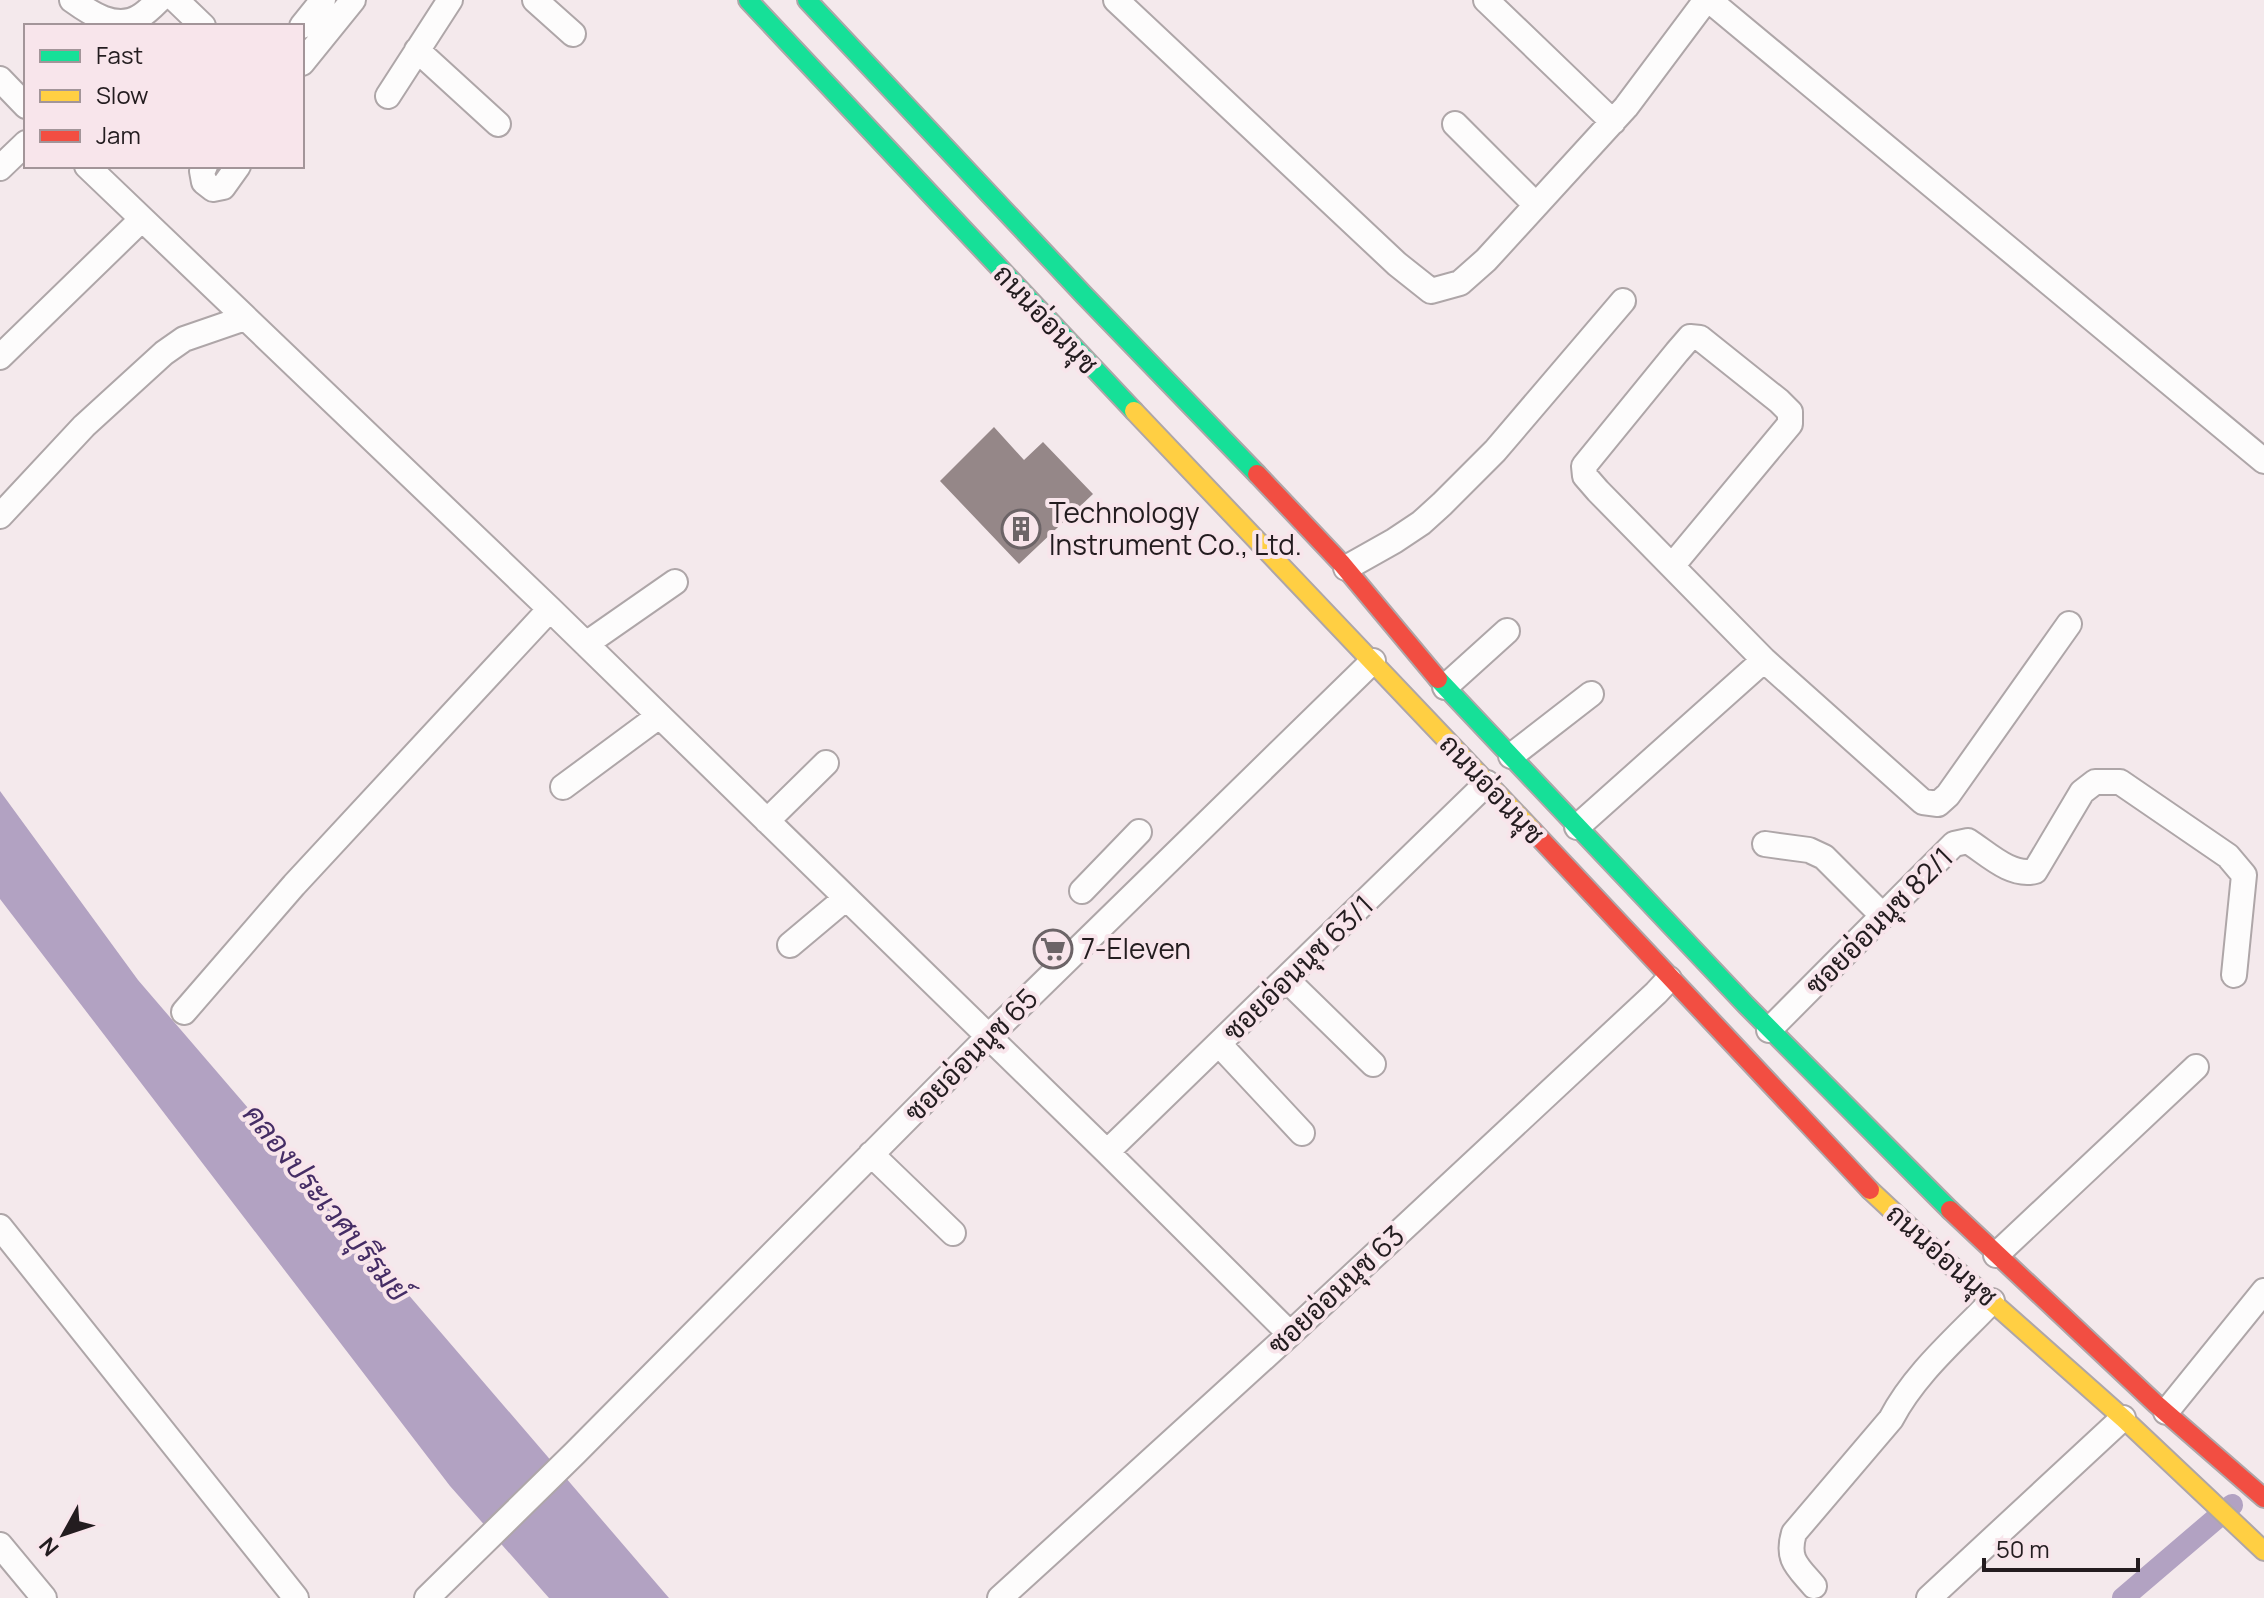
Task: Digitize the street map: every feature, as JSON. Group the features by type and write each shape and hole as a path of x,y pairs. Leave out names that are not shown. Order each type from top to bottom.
{"main road":[{"name":"ถนนอ่อนนุช","path":"748,0 923,185 1068,310 1346,568 1387,648 1445,687 1769,1030 1871,1133 1996,1255 2207,1450 2264,1498"},
{"name":"ถนนอ่อนนุช","path":"807,0 1068,310 1387,648 1487,783 1669,979 1855,1176 2264,1550"}],"street":[{"path":"72,0 92,15 111,22 142,24 176,0 201,24"},
{"path":"142,24 159,0"},
{"path":"304,24 323,0"},
{"path":"304,61 353,0"},
{"path":"388,96 450,0"},
{"path":"535,0 573,34"},
{"path":"1116,0 1397,264 1431,291 1460,283 1486,260 1626,107 1707,0 2264,461"},
{"path":"1486,0 1613,122"},
{"path":"417,50 498,124"},
{"path":"0,79 24,104"},
{"path":"1455,124 1536,205"},
{"path":"0,168 24,145"},
{"path":"89,168 550,609 1290,1334"},
{"path":"204,168 204,182 213,189 223,187 237,168"},
{"path":"0,357 142,219"},
{"path":"1346,568 1421,523 1442,504 1495,451 1623,301"},
{"path":"0,516 84,426 164,353 184,339 245,318"},
{"path":"1672,566 1790,424 1790,412 1779,401 1700,338 1690,337 1584,466 1585,476 1672,566 1764,660 1923,802 1938,804 1948,795 2069,624"},
{"path":"586,644 675,582"},
{"path":"184,1012 294,885 550,609"},
{"path":"1445,687 1507,631"},
{"name":"ซอยอ่อนนุช 65","path":"427,1598 988,1037 1387,648"},
{"path":"1577,827 1764,660"},
{"path":"1511,756 1591,694"},
{"path":"563,787 659,716"},
{"path":"767,821 826,763"},
{"name":"ซอยอ่อนนุช 82/1","path":"1769,1030 1954,844 1968,841 2012,870 2025,874 2035,871 2082,792 2095,782 2120,782 2228,856 2244,875 2234,975"},
{"name":"ซอยอ่อนนุช 63/1","path":"1107,1152 1487,783"},
{"path":"1082,891 1139,832"},
{"path":"1765,844 1809,850 1824,857 1883,916"},
{"path":"1113,859 1142,887"},
{"path":"790,945 846,898"},
{"path":"1286,979 1373,1064"},
{"name":"ซอยอ่อนนุช 63","path":"1000,1598 1290,1334 1669,979"},
{"path":"1219,1044 1302,1133"},
{"path":"1996,1255 2196,1067"},
{"path":"871,1154 953,1233"},
{"path":"0,1227 296,1598"},
{"path":"2166,1412 2264,1291"},
{"path":"1814,1586 1793,1560 1790,1547 1794,1533 1891,1419 1916,1381 1992,1301"},
{"path":"1929,1598 2123,1418"},
{"path":"0,1545 44,1598"}],"water":[{"name":"คลองประเวศบุรีรมย์","path":"0,791 138,980 669,1598 549,1598 450,1486 0,899"}],"building":[{"name":"Technology Instrument Co., Ltd.","path":"994,427 1024,460 1043,442 1093,494 1019,564 940,481"}],"waterway":[{"path":"2123,1598 2232,1505"}],"traffic: fast":[{"path":"748,0 1134,411"},
{"path":"807,0 1257,474"},
{"path":"1438,679 1746,1005 1950,1210"}],"traffic: slow":[{"path":"1134,411 1533,831"},
{"path":"1870,1190 2123,1418 2264,1551"}],"traffic: jam":[{"path":"1257,474 1342,564 1438,679"},
{"path":"1533,831 1870,1190"},
{"path":"1950,1210 2156,1404 2264,1498"}],"place":[{"name":"Technology Instrument Co., Ltd.","path":"1021,529"},
{"name":"7-Eleven","path":"1053,949"}]}
